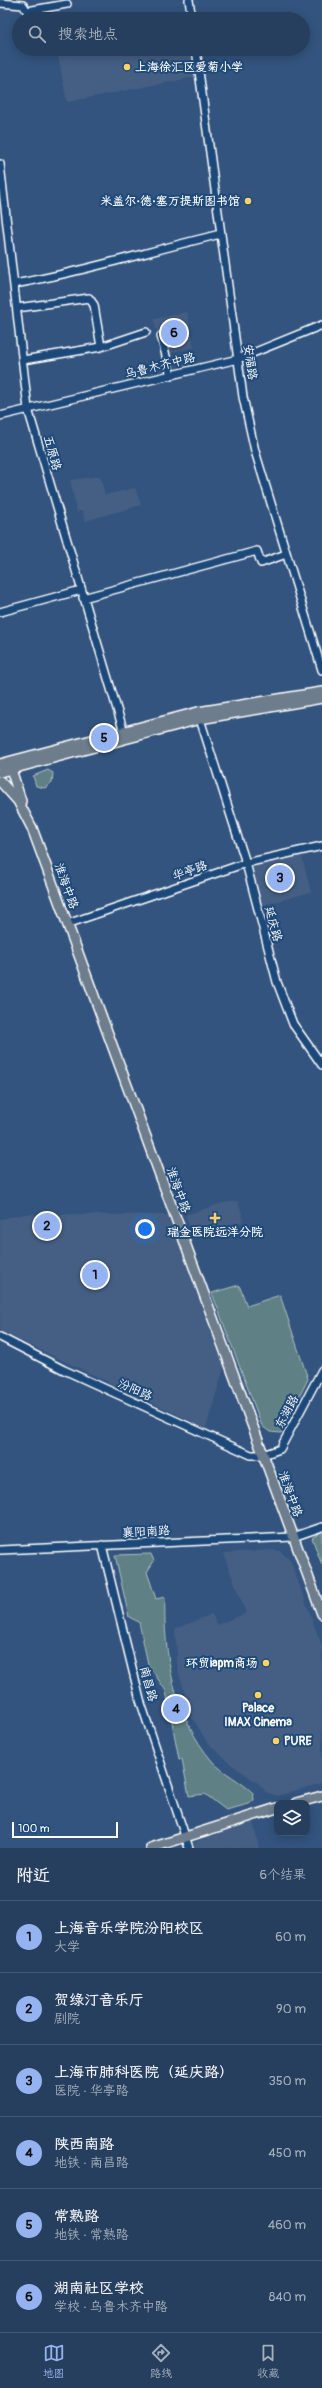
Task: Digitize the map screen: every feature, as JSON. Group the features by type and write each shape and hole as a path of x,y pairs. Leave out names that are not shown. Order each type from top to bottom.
{"main road":[{"path":"0,764 124,735 199,715 322,692"},
{"path":"199,715 322,698"},
{"path":"0,772 124,735"},
{"path":"11,769 24,814"},
{"name":"淮海中路","path":"0,781 18,801 32,828 322,1614"},
{"path":"307,1800 322,1796"},
{"path":"151,1848 274,1809"}],"street":[{"path":"189,0 191,12"},
{"path":"0,3 22,5 27,11 67,4"},
{"name":"安福路","path":"197,56 243,397 255,451 322,670"},
{"name":"五原路","path":"0,164 28,409 124,735"},
{"path":"14,284 67,275 173,244 221,234"},
{"path":"16,308 89,298 94,305 101,347"},
{"name":"乌鲁木齐中路","path":"0,416 238,359 322,325"},
{"path":"23,360 101,347 146,332"},
{"path":"161,336 171,376"},
{"path":"83,598 257,551 261,563 286,554"},
{"path":"0,612 81,590"},
{"name":"延庆路","path":"199,715 246,864 278,982 293,1024 322,1065"},
{"name":"华亭路","path":"67,924 246,864 322,846"},
{"name":"汾阳路","path":"0,1337 64,1370 251,1455 263,1455"},
{"name":"东湖路","path":"263,1455 280,1448 322,1370"},
{"name":"襄阳南路","path":"0,1550 293,1537 322,1527"},
{"name":"南昌路","path":"102,1545 140,1700 189,1848"}],"shaded area":[{"name":"上海徐汇区爱菊小学","path":"58,56 192,56 195,77 67,102"},
{"path":"187,312 194,347 161,355 154,319"},
{"path":"100,476 105,495 135,488 141,505 85,521 82,511 77,512 70,480"},
{"path":"301,853 311,892 260,906 248,865"},
{"name":"瑞金医院远洋分院","path":"238,1201 244,1221 192,1234 185,1215 223,1203"},
{"path":"25,1214 169,1215 224,1367 206,1428 0,1331 0,1219"},
{"name":"环贸iapm商场","path":"274,1550 280,1551 290,1560 322,1646 322,1783 277,1796 266,1792 259,1784 228,1762 207,1742 192,1717 178,1670 175,1629 212,1614 217,1625 246,1613 223,1553"},
{"path":"253,1821 259,1848 194,1848 192,1843"}],"green space":[{"path":"48,770 53,773 52,782 45,788 36,786 33,776"},
{"path":"239,1285 247,1306 280,1295 308,1379 281,1433 270,1432 262,1426 212,1293"},
{"path":"322,1531 322,1565 312,1538"},
{"path":"151,1554 154,1561 147,1572 156,1599 165,1597 166,1640 169,1662 180,1704 188,1724 212,1761 253,1793 254,1800 249,1804 226,1810 205,1794 189,1796 182,1759 179,1759 166,1691 148,1664 139,1622 129,1617 115,1555"}],"place":[{"name":"上海徐汇区爱菊小学","path":"127,67"},
{"name":"米盖尔·德·塞万提斯图书馆","path":"248,201"},
{"name":"湖南社区学校","path":"174,333"},
{"name":"常熟路","path":"104,738"},
{"name":"上海市肺科医院（延庆路）","path":"280,878"},
{"name":"瑞金医院远洋分院","path":"215,1218"},
{"name":"贺绿汀音乐厅","path":"47,1226"},
{"name":"上海音乐学院汾阳校区","path":"95,1275"},
{"name":"环贸iapm商场","path":"266,1663"},
{"name":"Palace IMAX Cinema","path":"258,1695"},
{"name":"陕西南路","path":"176,1709"},
{"name":"PURE","path":"276,1741"}]}
